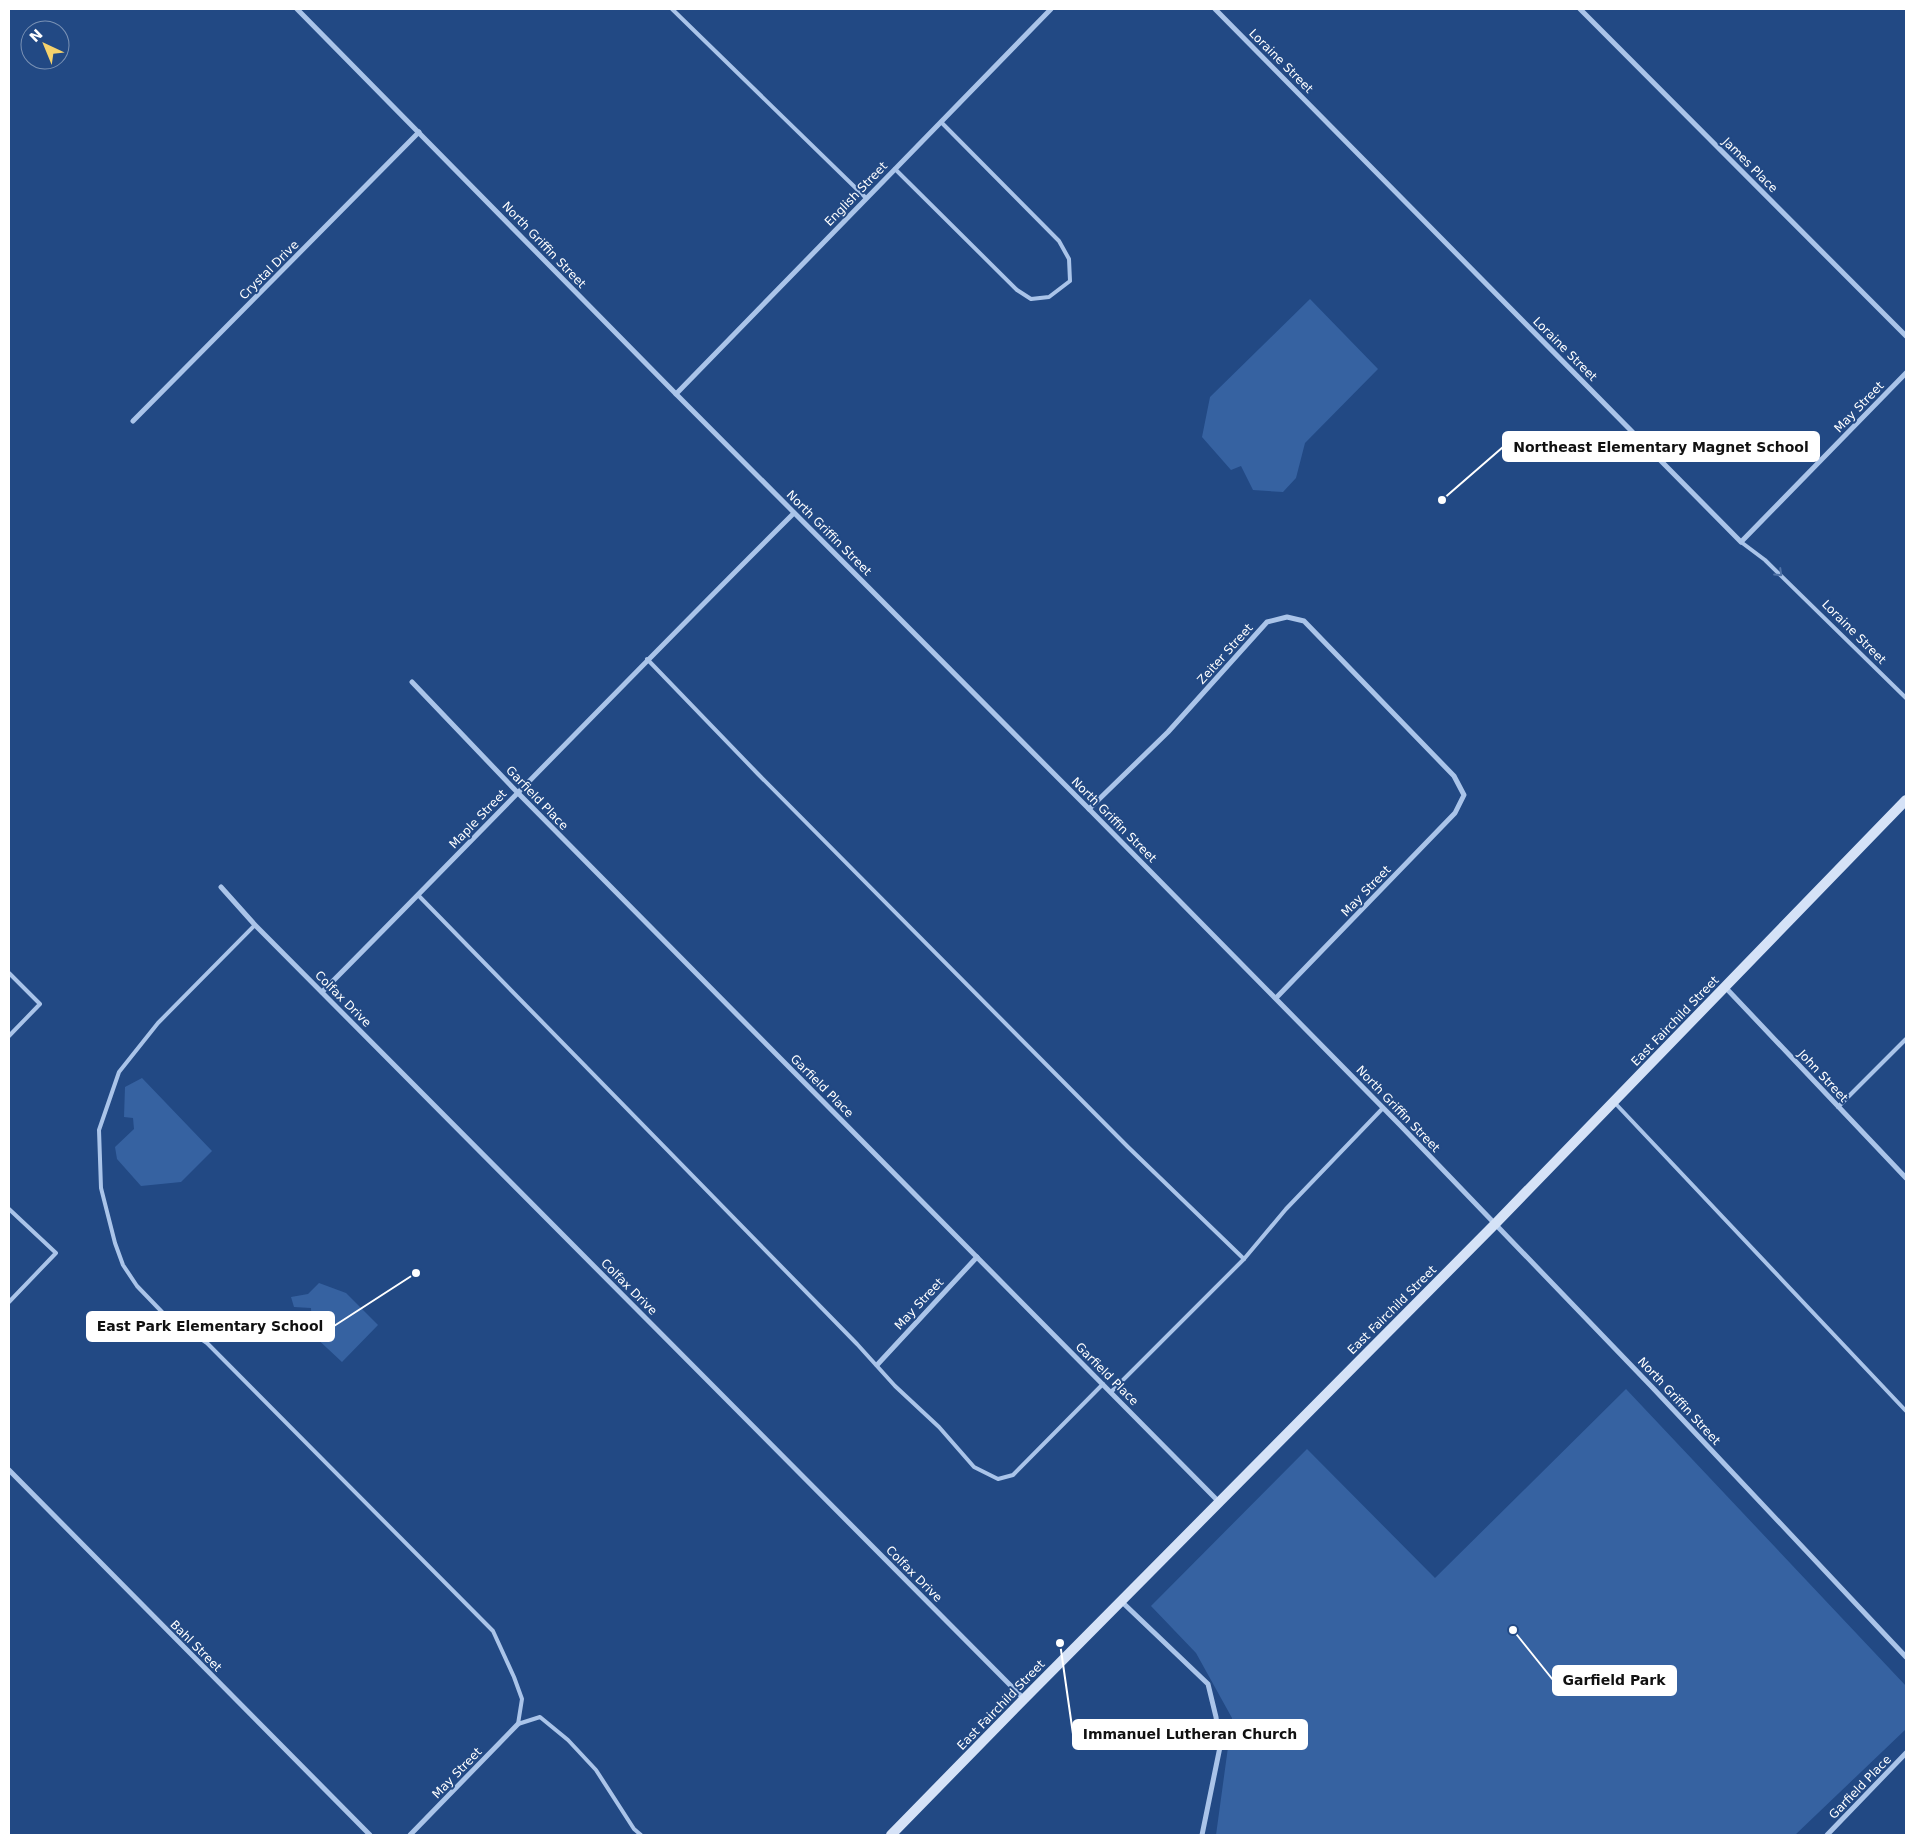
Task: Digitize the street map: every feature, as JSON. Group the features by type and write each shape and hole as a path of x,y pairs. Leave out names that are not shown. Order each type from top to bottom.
{"street":[{"name":"North Griffin Street","path":"297,9 1276,998 1496,1223 1906,1657"},
{"name":"English Street","path":"676,394 1051,9"},
{"name":"Loraine Street","path":"1215,9 1742,542"},
{"name":"James Place","path":"1580,9 1906,336"},
{"name":"Crystal Drive","path":"133,421 419,132"},
{"name":"May Street","path":"1742,542 1906,372"},
{"name":"Maple Street","path":"322,992 418,896 647,659 794,513"},
{"name":"Zeiter Street","path":"1089,809 1168,732 1267,622 1287,617 1304,621 1454,776 1464,794"},
{"name":"Garfield Place","path":"412,682 518,793 1219,1502"},
{"name":"May Street","path":"1276,998 1456,814 1464,794"},
{"name":"East Fairchild Street","path":"891,1835 1496,1223 1906,800"},
{"name":"Colfax Drive","path":"221,887 255,925 1024,1699"},
{"name":"John Street","path":"1725,988 1906,1178"},
{"name":"May Street","path":"876,1365 977,1256"},
{"name":"Bahl Street","path":"9,1470 370,1835"},
{"path":"1121,1601 1208,1684 1216,1717 1220,1747 1202,1835"},
{"name":"May Street","path":"410,1835 518,1724"},
{"name":"Garfield Place","path":"1828,1835 1906,1753"}],"lane":[{"path":"672,9 866,198"},
{"path":"895,169 1017,290 1031,299 1049,298 1070,281 1069,259 1059,241 941,122"},
{"name":"Loraine Street","path":"1742,542 1765,560 1906,698"},
{"path":"647,659 764,781 1128,1147 1244,1259"},
{"path":"418,896 895,1386 939,1427 974,1467 998,1479 1014,1475 1103,1384"},
{"path":"255,925 158,1023 119,1072 99,1130 101,1188 123,1265 137,1286 163,1312 207,1343 493,1632 522,1699 518,1724 540,1718 568,1740 596,1770 634,1829 641,1835"},
{"path":"9,974 40,1004 9,1036"},
{"path":"1838,1107 1906,1039"},
{"path":"1614,1102 1906,1411"},
{"path":"1111,1392 1244,1259 1286,1210 1383,1108"},
{"path":"9,1209 56,1253 9,1302"}],"shaded area":[{"path":"1310,299 1378,369 1305,443 1296,478 1283,492 1253,490 1241,466 1231,470 1202,437 1210,397"},
{"path":"142,1078 212,1151 181,1182 141,1186 117,1159 115,1147 134,1129 133,1118 124,1117 125,1087"},
{"path":"319,1283 346,1293 378,1325 342,1362 312,1334 311,1308 294,1307 291,1297 308,1294"},
{"path":"1626,1389 1906,1686 1906,1729 1795,1835 1216,1835 1232,1718 1196,1653 1151,1606 1307,1449 1435,1578"}],"place":[{"name":"Northeast Elementary Magnet School","path":"1442,500"},
{"name":"East Park Elementary School","path":"416,1273"},
{"name":"Garfield Park","path":"1513,1630"},
{"name":"Immanuel Lutheran Church","path":"1060,1643"}]}
